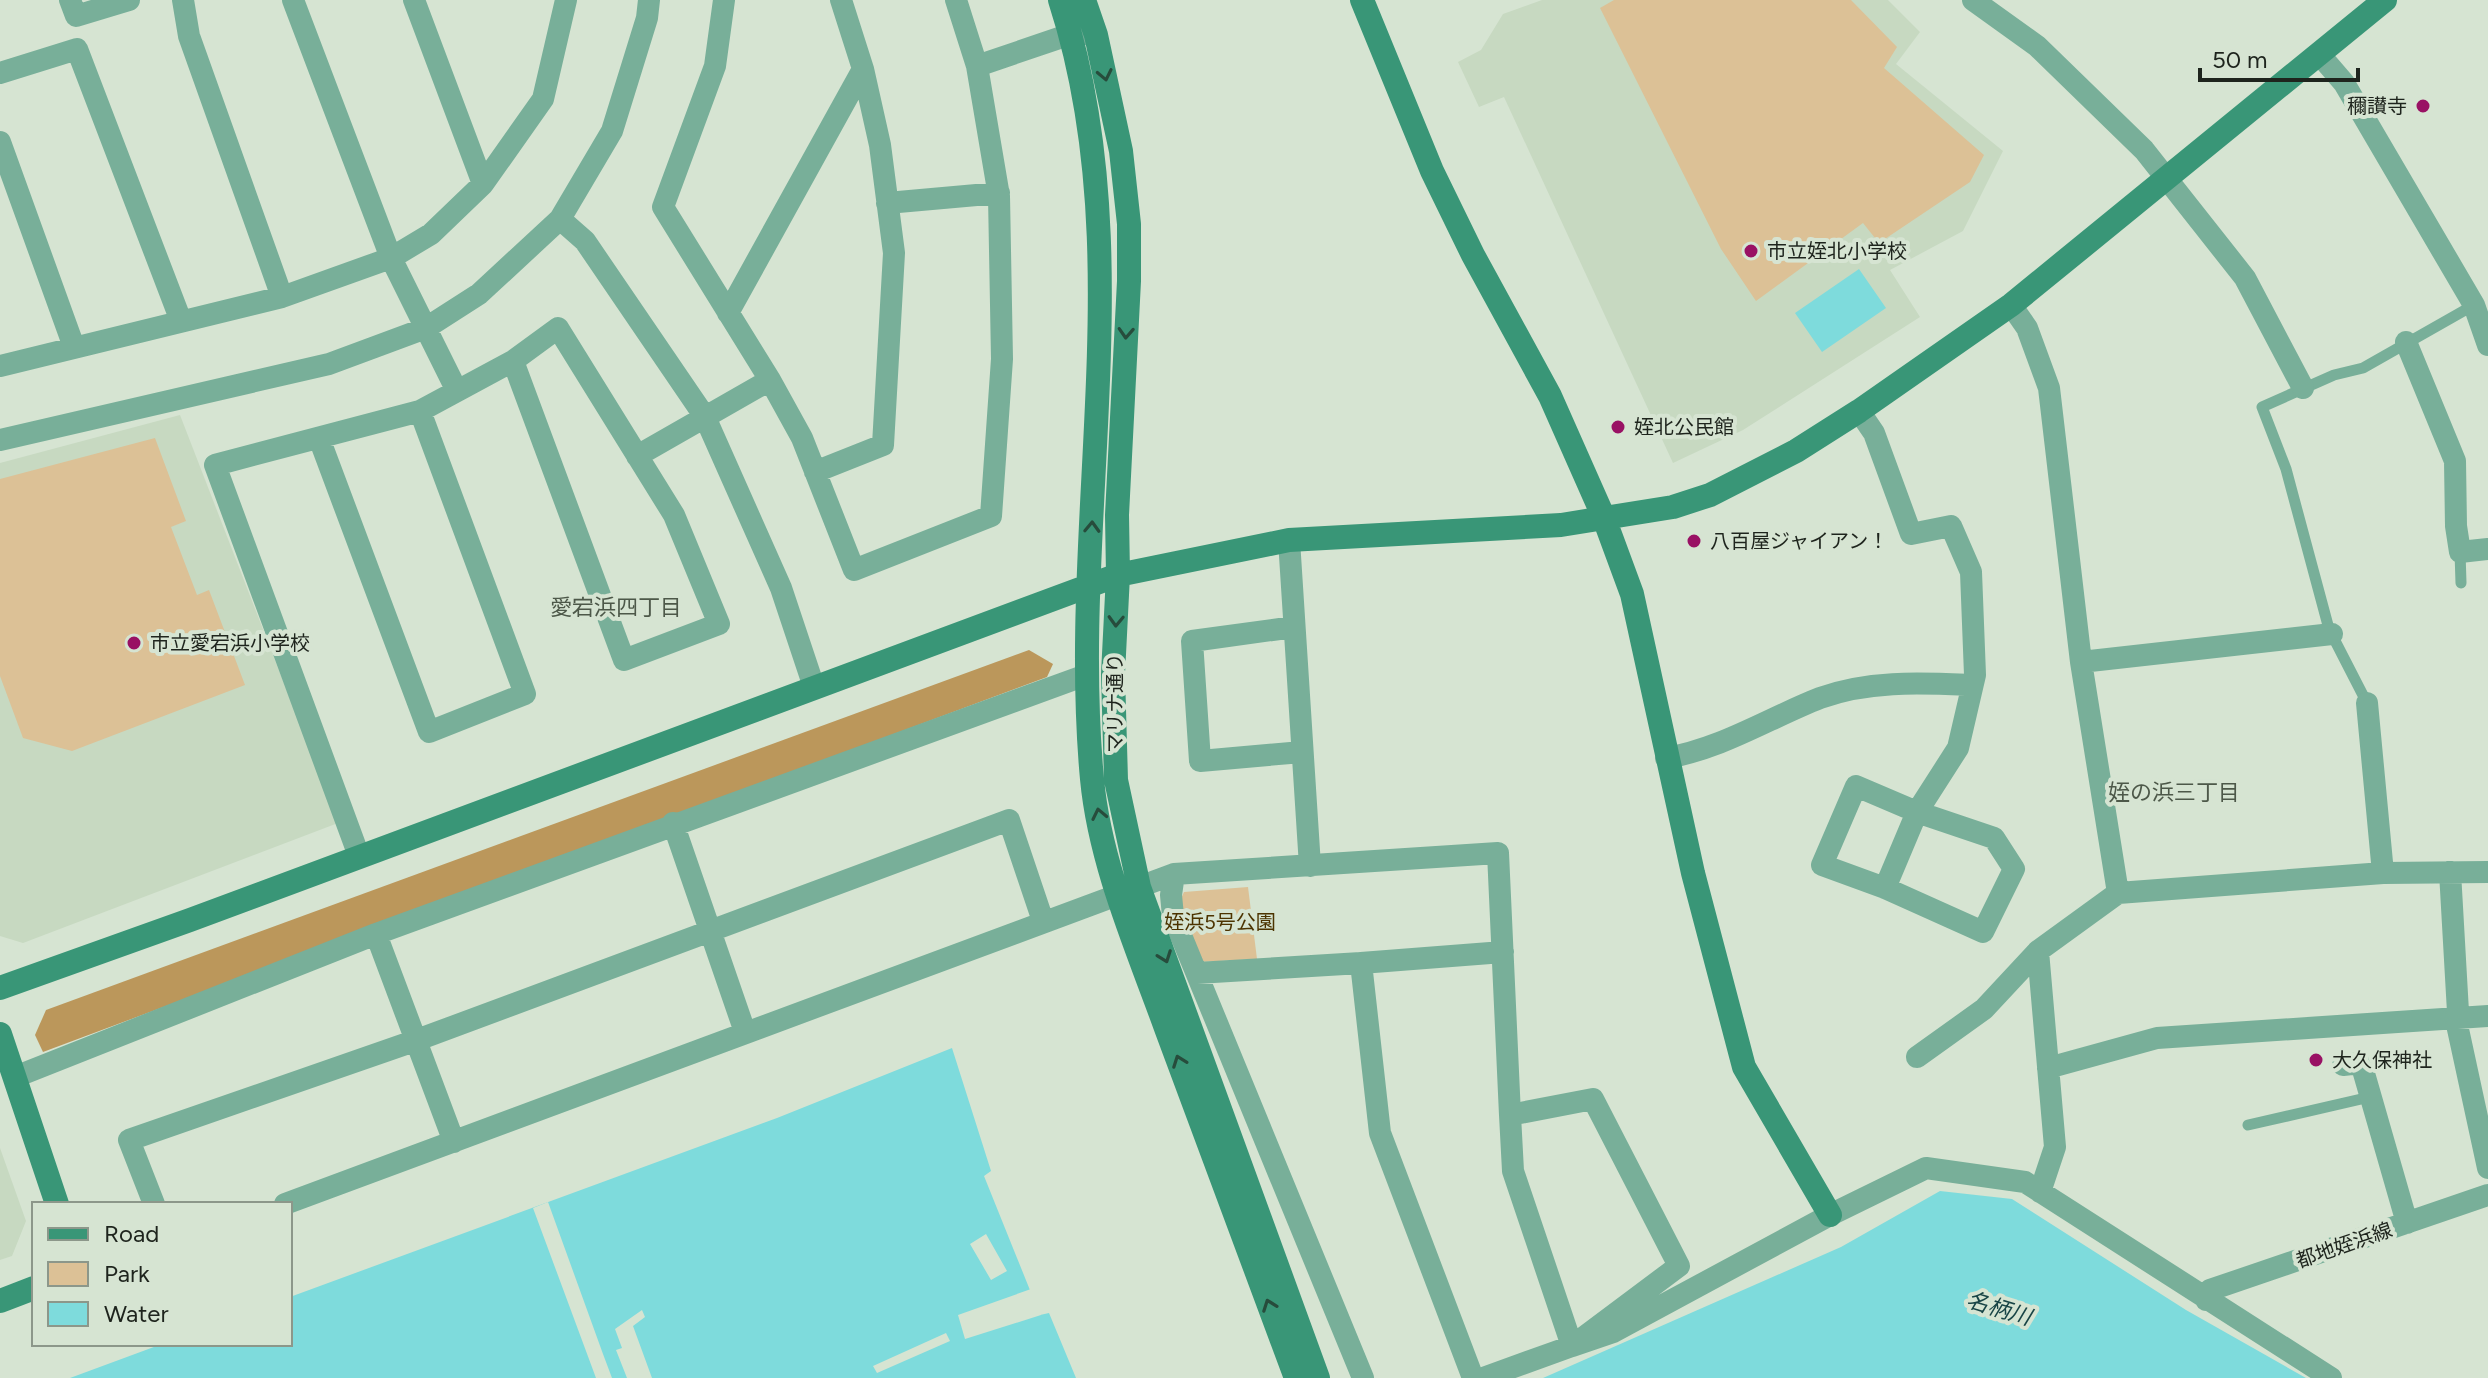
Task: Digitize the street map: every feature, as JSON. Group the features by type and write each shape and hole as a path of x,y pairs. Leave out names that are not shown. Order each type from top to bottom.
{"street":[{"path":"70,0 76,16 129,0"},
{"path":"183,0 189,36 282,297"},
{"path":"293,0 391,258 457,391"},
{"path":"414,0 483,184"},
{"path":"0,366 282,297 391,258 431,234 483,184 543,99 566,0"},
{"path":"0,440 329,364 426,328 479,294 560,219 612,131 647,18 649,0"},
{"path":"724,0 715,66 663,207 770,380 802,438 854,570 991,516 1002,359 999,193 977,66 956,0"},
{"path":"815,472 883,445 894,253 880,145 863,69 841,0"},
{"name":"マリナ通り","path":"1060,0 1071,34 1095,168 1101,282 1086,675 1092,783 1296,1378"},
{"name":"マリナ通り","path":"1084,0 1096,35 1121,151 1129,224 1113,674 1116,780 1128,890 1318,1378"},
{"path":"1362,0 1428,173 1550,396 1604,518 1632,594 1666,758 1744,1067 1830,1215"},
{"path":"1973,0 2037,46 2144,150 2245,278 2303,388"},
{"path":"0,988 1118,575 1289,540 1561,525 1673,507 1710,495 1763,470 1859,411 2011,305 2385,0"},
{"path":"977,66 1071,34 1096,35"},
{"path":"0,73 77,49 181,321"},
{"path":"2319,54 2344,83 2474,305 2488,345"},
{"path":"728,313 863,69"},
{"path":"0,142 74,347"},
{"path":"887,203 999,193"},
{"path":"560,219 585,241 705,417 781,588 814,687"},
{"path":"2011,305 2027,328 2049,388 2081,662 2118,893"},
{"path":"359,856 215,465 420,411 513,361 558,328 674,515 719,624 624,660 513,361"},
{"path":"2406,342 2455,461 2456,526 2460,552 2488,549"},
{"path":"637,456 770,380"},
{"path":"319,438 429,732 525,694 420,411"},
{"path":"1859,411 1874,433 1911,534 1951,526 1971,572 1975,675 1958,748 1917,812 1885,888"},
{"path":"1289,540 1310,866"},
{"path":"1294,627 1192,641 1200,761 1302,752"},
{"path":"2081,662 2332,634"},
{"path":"15,1077 376,934 673,823 1086,675"},
{"path":"1666,758 1695,753 1823,697 1892,683 1972,685"},
{"path":"2367,703 2383,873"},
{"path":"1856,786 1917,812 1994,838 2014,869 1983,932 1885,888 1822,865 1856,786"},
{"path":"153,1202 129,1140 417,1040 1009,820 1043,921"},
{"path":"673,823 745,1032"},
{"path":"290,1202 1174,874 1498,853 1513,1171 1572,1346"},
{"path":"2450,872 2456,1020 2488,1168"},
{"path":"1917,1057 1984,1009 2038,951 2118,893 2383,873 2488,872"},
{"path":"1174,874 1171,895 1173,916 1363,1378"},
{"path":"376,934 454,1142"},
{"path":"2038,951 2055,1147 2040,1192"},
{"path":"1197,973 1503,952"},
{"path":"1361,963 1380,1133 1473,1378"},
{"path":"2048,1068 2157,1038 2488,1016"},
{"path":"0,1034 56,1202"},
{"path":"2343,1065 2361,1063 2407,1223"},
{"path":"1510,1115 1593,1099 1679,1266 1572,1346"},
{"path":"1483,1378 1613,1332 1830,1215 1926,1168 2025,1182 2331,1378"},
{"name":"都地姪浜線","path":"2206,1300 2210,1290 2488,1195"},
{"path":"0,1301 32,1289"}],"lane":[{"path":"2367,703 2332,634 2286,469 2262,407 2334,375 2363,368 2474,305"},
{"path":"2460,552 2461,583"},
{"path":"2248,1125 2370,1097"}],"shaded area":[{"name":"市立姪北小学校","path":"1542,0 1888,0 1920,32 1896,64 2003,151 1963,231 1890,270 1920,317 1743,430 1673,463 1504,97 1479,107 1458,62 1481,50 1503,14"},
{"name":"市立愛宕浜小学校","path":"180,415 338,823 23,943 0,936 0,463"},
{"path":"1029,650 1053,664 1047,677 43,1052 35,1035 46,1010"},
{"path":"0,1148 26,1221 12,1256 0,1260"}],"green space":[{"path":"1614,0 1851,0 1897,47 1884,68 1984,155 1970,182 1879,243 1863,223 1756,301 1721,249 1600,8"},
{"path":"155,438 186,521 171,527 197,595 209,590 245,685 72,751 23,738 0,676 0,479"},
{"name":"姪浜5号公園","path":"1248,887 1257,959 1199,962 1177,907 1184,892"}],"water":[{"path":"1859,269 1886,308 1822,352 1795,313"},
{"path":"952,1048 991,1171 984,1176 1040,1315 1049,1313 1076,1378 70,1378 157,1346 292,1346 292,1296 777,1118"},
{"name":"名柄川","path":"1940,1191 2012,1199 2186,1310 2306,1378 1543,1378 1841,1247"}],"pier":[{"path":"548,1202 612,1378 596,1378 533,1208"},
{"path":"986,1234 1007,1271 991,1280 970,1244"},
{"path":"1031,1289 1041,1315 965,1339 958,1315"},
{"path":"642,1310 645,1317 633,1326 652,1378 627,1378 616,1350 622,1348 615,1329"},
{"path":"946,1333 950,1341 877,1373 873,1366"}],"place":[{"name":"穪讃寺","path":"2423,106"},
{"name":"市立姪北小学校","path":"1751,251"},
{"name":"姪北公民館","path":"1618,427"},
{"name":"八百屋ジャイアン！","path":"1694,541"},
{"name":"市立愛宕浜小学校","path":"134,643"},
{"name":"大久保神社","path":"2316,1060"}],"district":[{"name":"愛宕浜四丁目","path":"616,607"},
{"name":"姪の浜三丁目","path":"2174,792"}]}
